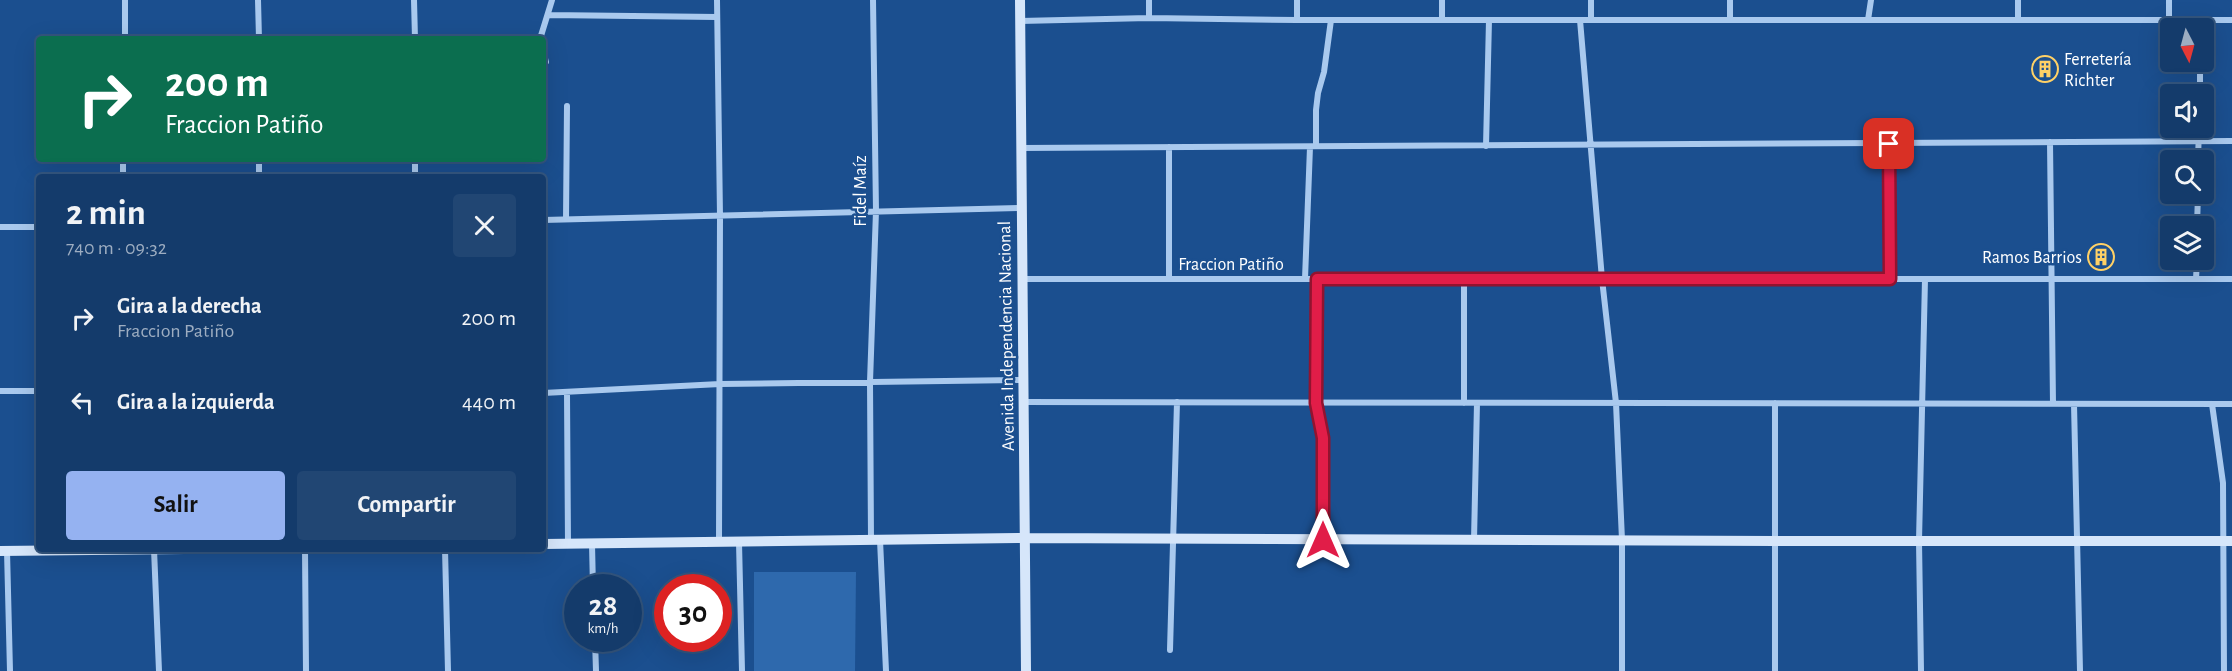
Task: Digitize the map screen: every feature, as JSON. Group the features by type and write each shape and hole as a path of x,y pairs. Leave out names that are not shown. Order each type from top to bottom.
{"street":[{"path":"125,36 126,0"},
{"path":"258,0 259,36"},
{"path":"414,0 414,36"},
{"path":"541,36 552,0"},
{"path":"717,0 720,216 719,542"},
{"name":"Fidel Maíz","path":"873,0 876,211 870,382 876,540 885,671"},
{"name":"Avenida Independencia Nacional","path":"1020,0 1026,671"},
{"path":"1149,0 1149,18"},
{"path":"1297,0 1297,20"},
{"path":"1442,0 1442,20"},
{"path":"1591,0 1591,20"},
{"path":"1730,0 1730,20"},
{"path":"1868,20 1871,0"},
{"path":"2018,0 2018,20"},
{"path":"2169,0 2169,18"},
{"path":"548,15 717,17"},
{"path":"1020,21 1149,18 2160,20"},
{"path":"1305,279 1317,102 1324,72 1330,20"},
{"path":"1486,146 1489,20"},
{"path":"1580,20 1602,279 1616,403 1622,540 1622,671"},
{"path":"2214,21 2232,21"},
{"path":"566,219 567,106"},
{"path":"2199,141 2199,150"},
{"path":"1021,148 2232,141"},
{"path":"2050,142 2053,404"},
{"path":"1889,144 1890,279"},
{"path":"1169,147 1169,279"},
{"path":"546,220 1021,208"},
{"path":"0,227 36,227"},
{"path":"2196,270 2196,279"},
{"name":"Fraccion Patiño","path":"1022,279 2232,279"},
{"path":"1317,279 1316,403 1323,438 1323,540"},
{"path":"1464,279 1464,403"},
{"path":"1921,671 1919,541 1925,279"},
{"path":"546,393 720,384 1023,380"},
{"path":"0,391 36,391"},
{"path":"567,393 568,544"},
{"path":"1023,402 2232,404"},
{"path":"1170,650 1177,402"},
{"path":"1474,541 1477,403"},
{"path":"1775,403 1775,671"},
{"path":"2074,404 2080,671"},
{"path":"2212,404 2223,483 2227,541 2224,671"},
{"path":"546,544 1025,538 1474,541 2227,541"},
{"path":"739,542 742,671"},
{"path":"592,544 593,574"},
{"path":"10,671 3,551 36,550"},
{"path":"154,552 159,671"},
{"path":"305,552 306,671"},
{"path":"445,552 448,671"},
{"path":"595,652 596,671"}],"shaded area":[{"path":"754,572 856,572 855,671 754,671"}],"place":[{"name":"Ferretería Richter","path":"2045,69"},
{"name":"Ramos Barrios","path":"2101,257"}],"route":[{"path":"1323,540 1323,438 1316,403 1317,279 1890,279 1889,144"}]}
